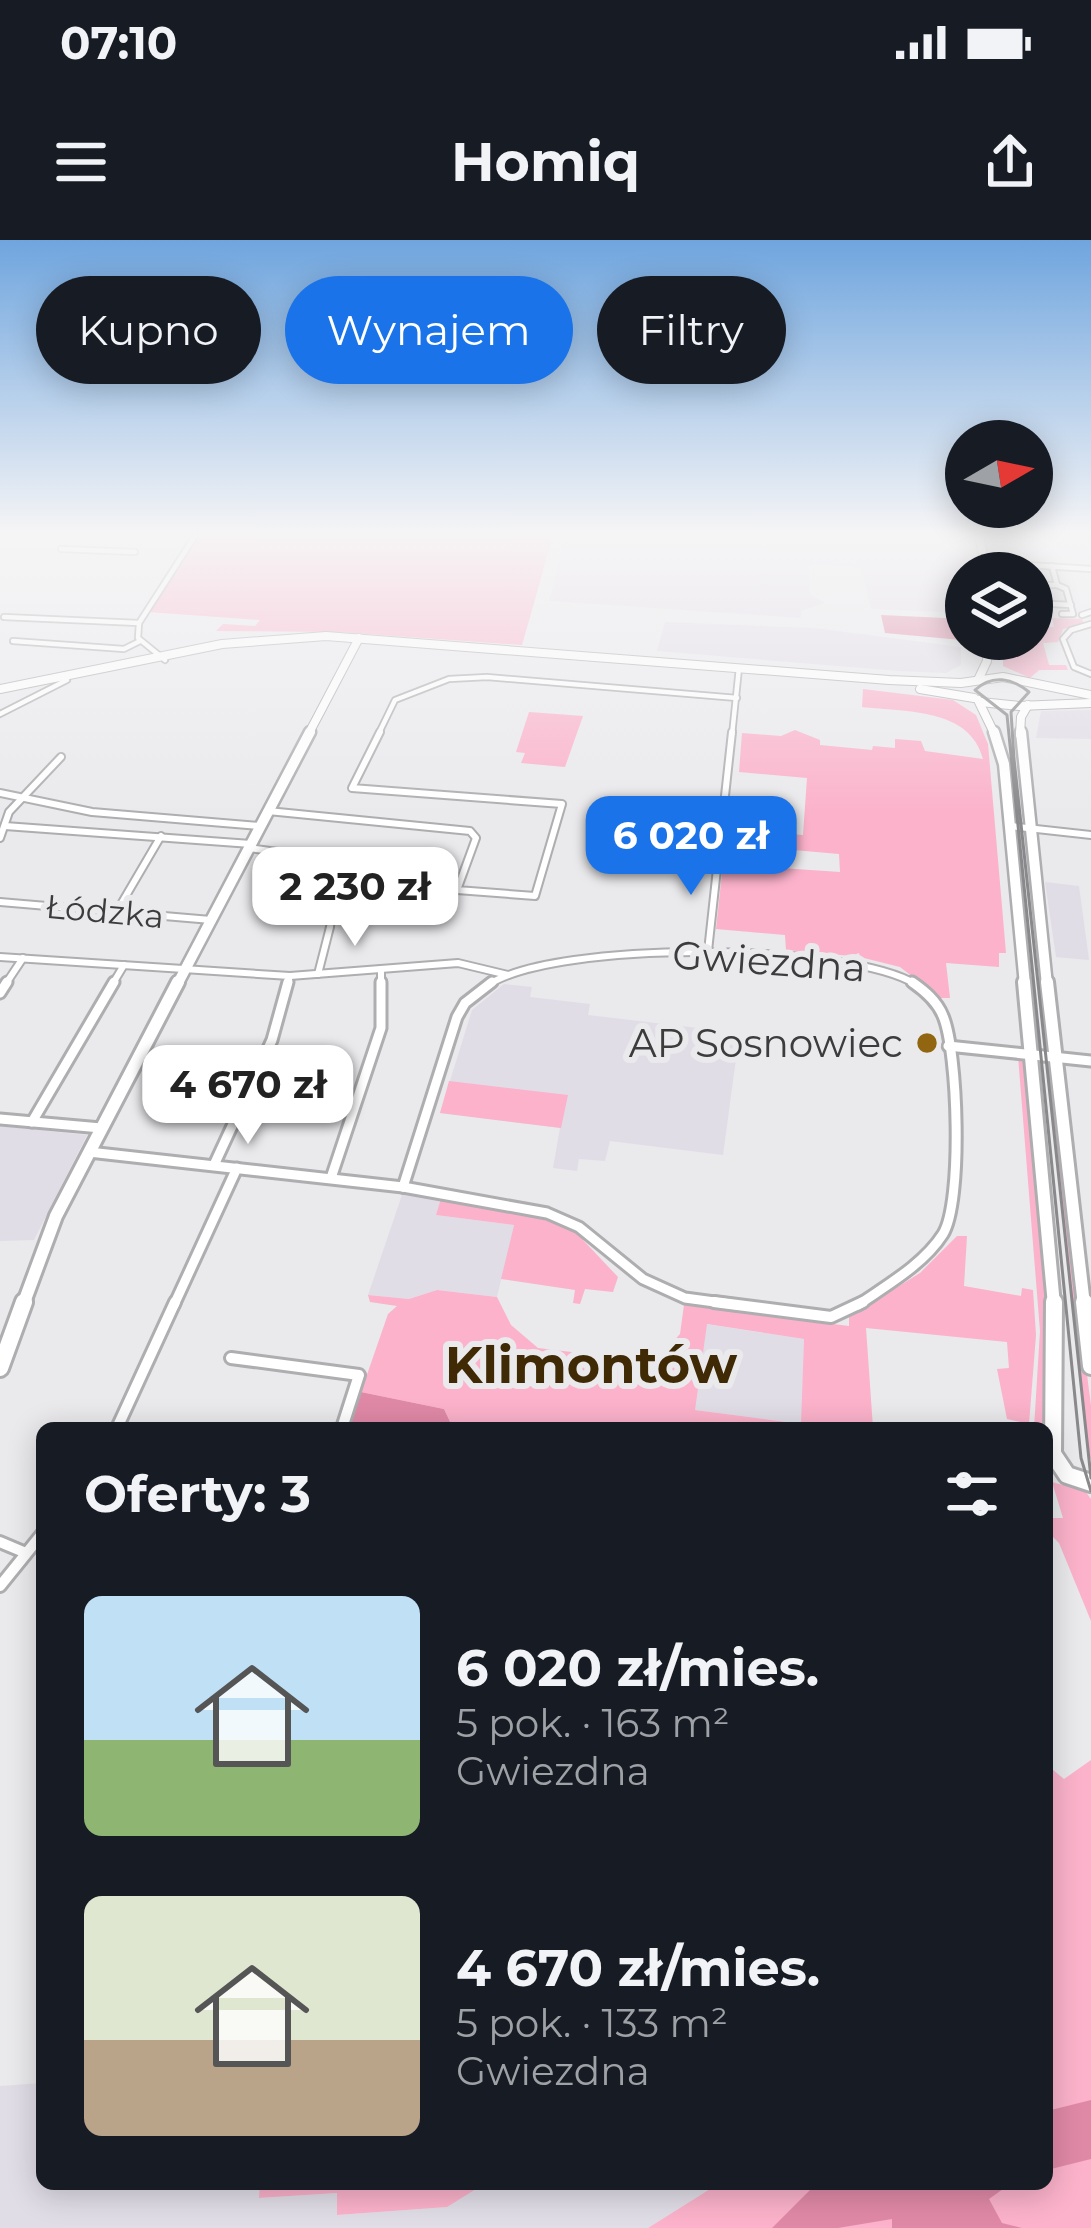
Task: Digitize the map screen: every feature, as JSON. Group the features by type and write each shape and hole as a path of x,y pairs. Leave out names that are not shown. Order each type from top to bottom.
{"street":[{"path":"139,629 140,641"},
{"path":"1082,629 1063,637 1074,667 1091,674"},
{"path":"0,1368 44,1244 88,1152 358,640"},
{"path":"0,692 163,658 265,643 358,640 739,671 976,699 999,707 1091,699"},
{"path":"13,641 124,649 140,641"},
{"path":"140,641 163,658"},
{"path":"0,692 163,658"},
{"path":"1091,699 1009,678 987,661 968,687 1002,750 1056,1334 1053,1454 1059,1468 1072,1478 1091,1483"},
{"path":"739,671 1009,678"},
{"path":"708,951 739,671"},
{"path":"268,811 470,832 476,838 457,890 535,896 562,804 352,785 391,706 417,689 465,676 736,698"},
{"path":"0,714 46,695 67,680"},
{"path":"1029,685 1037,694 1020,735 1091,1366"},
{"path":"0,838 9,812 61,757"},
{"path":"0,793 92,812 260,826"},
{"path":"5,826 161,836 338,860 330,927 318,974"},
{"path":"1010,826 1091,835"},
{"path":"117,911 161,836"},
{"name":"Łódzka","path":"0,902 211,920"},
{"name":"Gwiezdna","path":"88,1152 403,1187 562,1219 643,1279 685,1298 813,1316 842,1314 909,1268 934,1247 947,1227 955,1200 948,1046 940,1007 899,975 861,964 708,951 608,958 508,975 478,991 457,1016 403,1187"},
{"path":"0,957 290,976 458,963 508,975"},
{"path":"0,993 23,958"},
{"path":"32,1122 124,965"},
{"path":"331,1178 382,1028 381,969"},
{"path":"214,1165 272,1040 290,976"},
{"path":"948,1046 1091,1060"},
{"path":"0,1119 101,1128"},
{"path":"120,1422 238,1168"},
{"path":"231,1358 359,1375 344,1422"},
{"path":"0,1586 36,1541"},
{"path":"0,1542 26,1553"}],"shaded area":[{"path":"527,629 522,645 340,632 216,631"},
{"path":"663,629 820,629 945,645 945,660 961,660 961,665 946,673 657,651"},
{"path":"884,629 945,629 945,639 885,633"},
{"path":"1053,629 1064,629 1063,629 1058,642 1053,642"},
{"path":"1003,660 1048,660 1049,665 1066,665 1068,670 1039,670 1030,678 1003,666"},
{"path":"863,689 953,700 976,715 988,744 1006,953 999,953 999,967 946,963 950,998 940,998 900,967 859,953 786,950 785,935 716,929 723,864 840,872 839,854 727,844 726,836 735,838 737,830 803,835 807,778 739,772 742,733 781,736 795,730 820,740 820,745 872,750 873,746 895,748 895,739 921,741 925,751 983,759 976,742 951,721 862,707"},
{"path":"1091,710 1091,739 1036,738 1041,711"},
{"path":"529,712 583,716 565,767 521,763 525,753 516,752"},
{"path":"1045,882 1079,886 1089,960 1056,957"},
{"path":"504,984 532,987 530,997 590,1004 588,1015 698,1028 698,1039 738,1044 723,1155 610,1141 605,1161 579,1159 577,1171 553,1168 560,1128 440,1113 472,1010"},
{"path":"1018,1056 1027,1064 1049,1312 1044,1422 1034,1422 1040,1331"},
{"path":"1047,1058 1091,1406 1091,1459 1088,1458"},
{"path":"449,1081 568,1095 561,1128 440,1113"},
{"path":"0,1126 87,1135 34,1240 0,1241"},
{"path":"403,1192 441,1198 436,1215 514,1225 497,1297 437,1290 409,1299 368,1295"},
{"path":"441,1198 516,1211 569,1228 585,1237 618,1277 613,1292 585,1289 580,1304 573,1303 575,1290 501,1279 514,1225 436,1215"},
{"path":"957,1236 967,1236 964,1286 1021,1296 1022,1288 1033,1290 1036,1335 1029,1422 1007,1419 997,1369 1009,1368 1007,1342 866,1328 873,1422 801,1422 804,1339 707,1324 695,1410 786,1422 450,1422 444,1409 361,1392 388,1314 397,1306 370,1302 368,1295 409,1299 437,1290 497,1297 511,1325 538,1348 655,1362 680,1334 684,1305 849,1326 849,1317 920,1273"},
{"path":"706,1324 804,1339 802,1422 694,1410"},
{"path":"361,1392 444,1409 450,1422 351,1422"},
{"path":"1053,1482 1085,1491 1091,1499 1091,1621 1053,1537 1053,1518 1063,1518"},
{"path":"1091,1760 1091,2228 648,2228 708,2190 1053,2190 1053,1770 1064,1779"},
{"path":"36,2083 36,2190 260,2190 260,2198 337,2193 338,2215 446,2207 474,2190 708,2190 648,2228 0,2228 0,2086"},
{"path":"1091,2100 1091,2159 1053,2168 1053,2110"},
{"path":"260,2190 474,2190 447,2207 337,2215 337,2193 259,2198"},
{"path":"810,2190 1002,2190 989,2199 1002,2223 1022,2228 892,2228 892,2219 838,2228 772,2228"}],"tram line":[{"path":"1091,1478 1014,759 1011,712 1029,692 1009,681 995,680 975,690 1007,715 1081,1458 1091,1491"}],"place":[{"name":"AP Sosnowiec","path":"927,1043"}],"district":[{"name":"Klimontów","path":"591,1365"}]}
